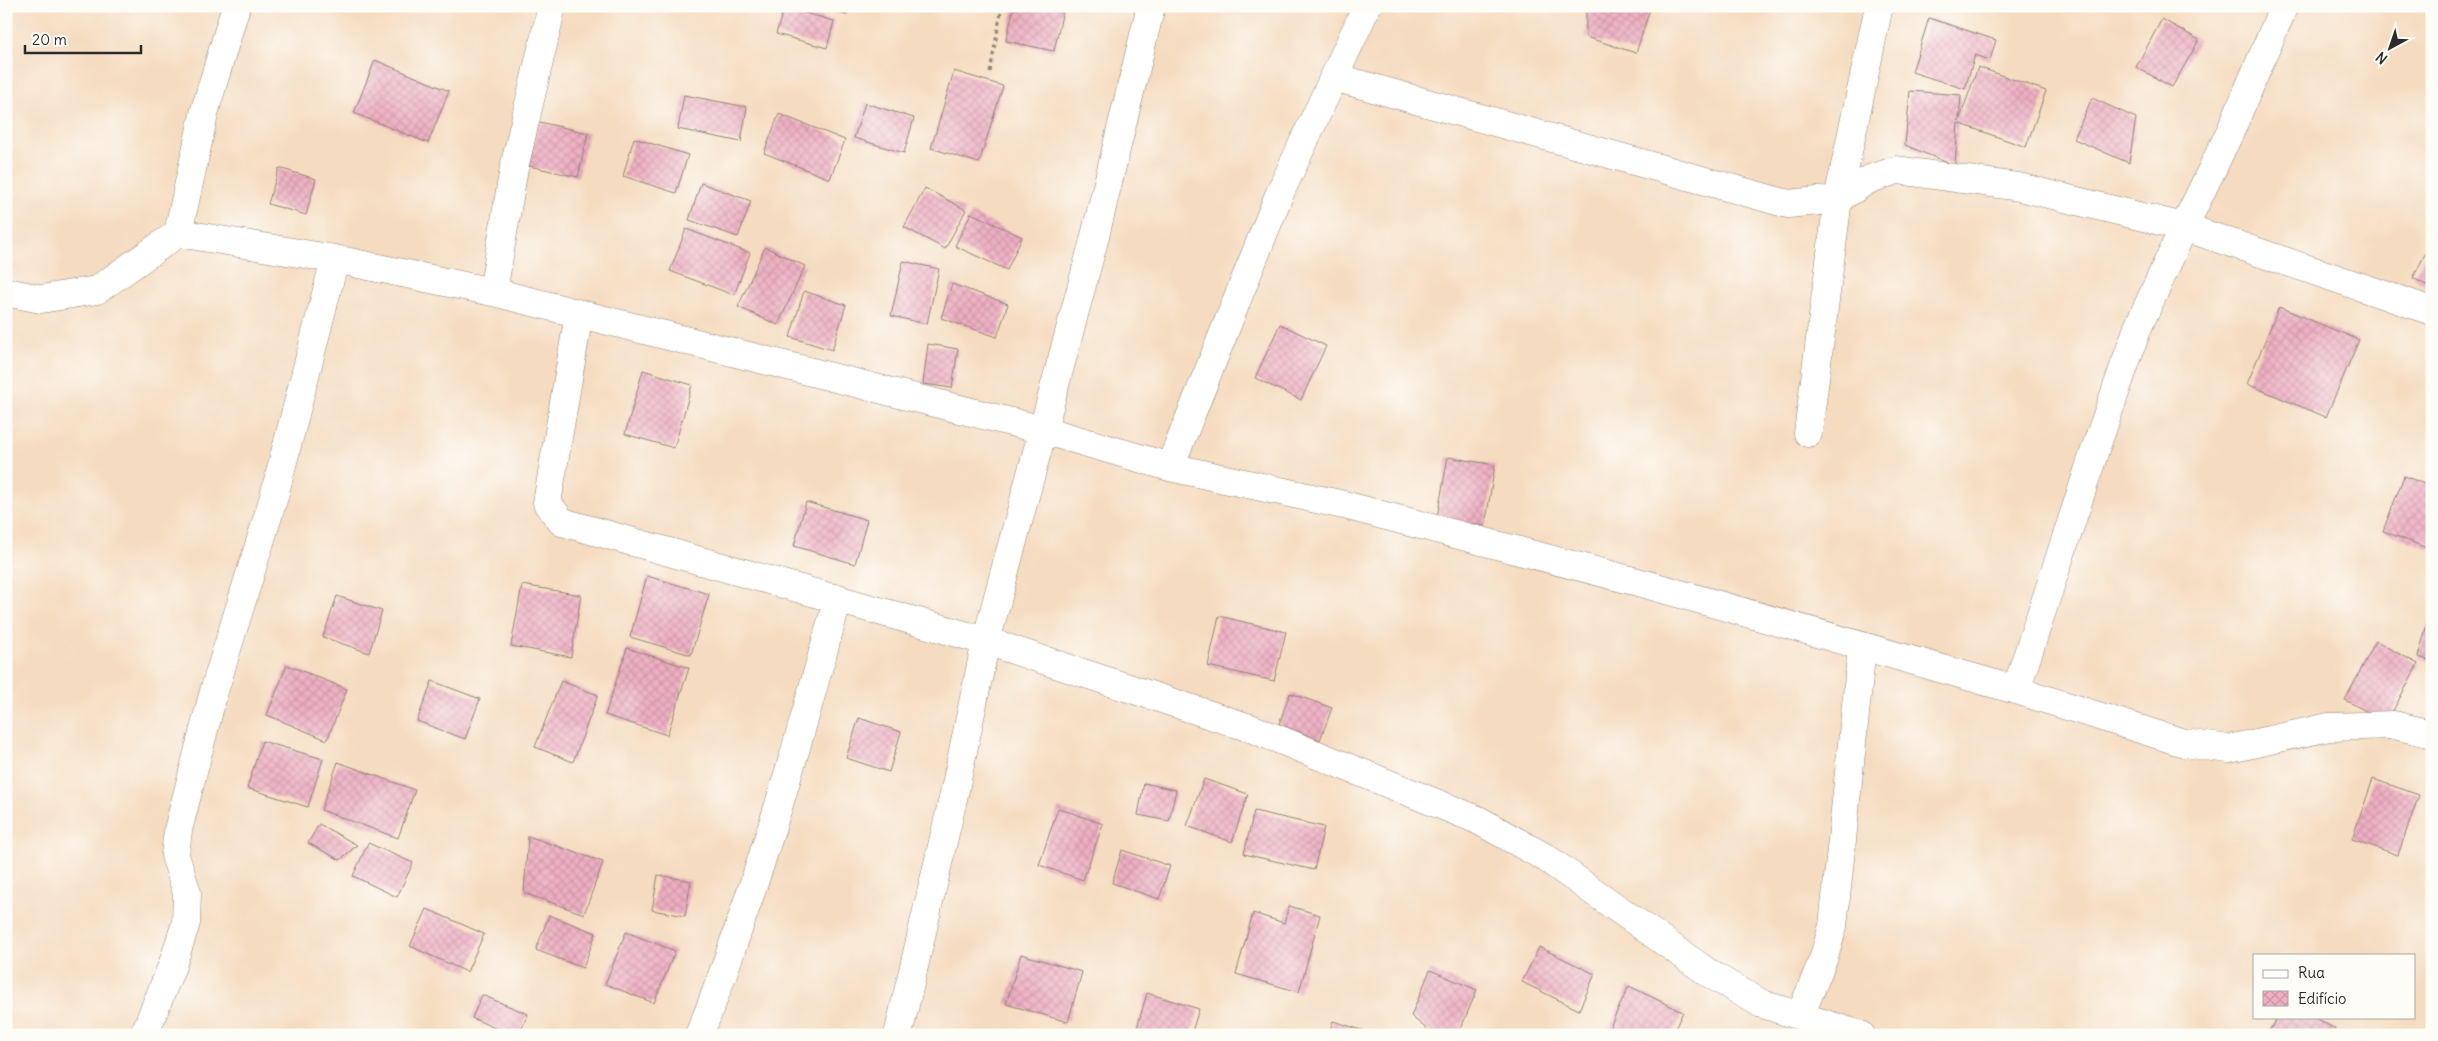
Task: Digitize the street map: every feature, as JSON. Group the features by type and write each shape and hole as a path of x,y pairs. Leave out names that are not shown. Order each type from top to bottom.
{"street":[{"path":"6,292 41,299 97,290 178,233 205,110 236,6"},
{"path":"493,292 514,168 552,6"},
{"path":"898,1035 951,809 986,641 1093,244 1151,6"},
{"path":"1170,467 1279,195 1367,6"},
{"path":"1808,433 1838,199 1879,6"},
{"path":"2016,690 2096,447 2138,327 2230,132 2284,6"},
{"path":"1334,78 1788,204 1838,199 1870,179 1896,170 2019,187 2184,227 2432,311"},
{"path":"178,233 335,259 493,292 1043,430 1170,467 1344,505 1649,585 2016,690 2184,743 2229,749 2329,727 2394,725 2432,734"},
{"path":"144,1035 172,966 186,923 188,893 175,855 178,830 214,691 273,500 335,259"},
{"path":"579,314 547,503 562,522 986,641 1253,729 1478,820 1546,858 1710,974 1762,1004 1861,1035"},
{"path":"699,1035 712,1006 790,774 838,598"},
{"path":"1800,1016 1824,956 1833,926 1862,647"}],"path":[{"path":"990,72 1002,6"}],"building":[{"path":"820,6 849,6 846,15"},
{"path":"1014,6 1064,6 1054,51 1006,41"},
{"path":"1586,6 1651,6 1636,53 1586,37"},
{"path":"784,7 834,21 827,48 776,34"},
{"path":"1929,18 1996,40 1990,60 1975,55 1965,89 1912,72"},
{"path":"2162,19 2199,40 2172,87 2136,67"},
{"path":"375,60 449,91 428,143 354,113"},
{"path":"1978,67 2046,91 2026,147 1958,123 1955,166 1905,145 1910,91 1961,95 1959,121"},
{"path":"954,71 1003,86 979,163 931,148"},
{"path":"684,95 747,107 741,142 678,129"},
{"path":"2092,98 2136,118 2129,163 2074,139"},
{"path":"865,103 914,118 904,153 854,138"},
{"path":"779,114 845,140 830,179 764,153"},
{"path":"539,122 588,133 578,177 529,166"},
{"path":"634,138 688,155 676,193 623,176"},
{"path":"279,168 316,179 306,215 268,204"},
{"path":"701,183 751,201 738,237 689,220"},
{"path":"925,188 966,210 945,249 904,227"},
{"path":"971,213 1022,237 1007,270 955,246"},
{"path":"686,229 750,253 734,295 670,271"},
{"path":"2432,240 2432,288 2413,278"},
{"path":"765,247 805,266 778,325 738,307"},
{"path":"903,261 939,269 927,324 891,316"},
{"path":"952,284 1008,304 997,337 941,318"},
{"path":"804,291 846,305 832,350 790,337"},
{"path":"2279,307 2359,340 2326,417 2247,384"},
{"path":"1280,324 1326,346 1301,400 1255,378"},
{"path":"928,344 958,349 952,388 923,384"},
{"path":"643,370 692,385 674,448 625,434"},
{"path":"1448,457 1495,465 1485,526 1437,517"},
{"path":"2404,476 2432,487 2432,550 2383,531"},
{"path":"806,502 867,520 855,564 794,546"},
{"path":"647,576 709,594 691,655 630,637"},
{"path":"522,585 581,595 571,657 511,646"},
{"path":"337,596 382,611 369,653 323,637"},
{"path":"2432,610 2432,661 2418,657"},
{"path":"1219,616 1286,632 1274,681 1208,666"},
{"path":"2376,641 2418,664 2387,722 2345,700"},
{"path":"627,648 689,668 667,735 605,715"},
{"path":"287,665 347,689 327,740 267,715"},
{"path":"432,681 480,699 465,739 417,721"},
{"path":"561,681 598,695 573,762 535,747"},
{"path":"1290,693 1332,708 1320,740 1279,724"},
{"path":"859,718 901,732 889,772 846,758"},
{"path":"262,741 323,759 308,807 247,788"},
{"path":"338,762 415,790 398,838 321,810"},
{"path":"1204,779 1248,794 1232,842 1187,826"},
{"path":"2373,779 2419,795 2398,855 2352,839"},
{"path":"1144,783 1176,790 1169,821 1138,815"},
{"path":"1058,808 1103,824 1083,880 1039,865"},
{"path":"1254,811 1324,827 1314,870 1244,854"},
{"path":"319,824 357,845 340,860 308,843"},
{"path":"528,836 603,862 584,914 524,893"},
{"path":"368,843 413,863 397,897 353,876"},
{"path":"1122,850 1170,866 1159,899 1112,883"},
{"path":"658,875 691,881 685,916 652,910"},
{"path":"1289,906 1320,915 1299,992 1236,974 1253,913 1284,923"},
{"path":"427,909 484,934 467,972 410,946"},
{"path":"549,915 596,933 583,968 536,950"},
{"path":"626,932 675,951 654,1003 605,984"},
{"path":"1539,947 1595,974 1579,1010 1522,982"},
{"path":"1021,954 1082,972 1068,1022 1006,1004"},
{"path":"1430,970 1477,990 1458,1035 1434,1035 1411,1016"},
{"path":"1629,986 1683,1012 1672,1035 1606,1035"},
{"path":"1147,993 1199,1009 1191,1035 1135,1035"},
{"path":"482,995 528,1014 519,1035 511,1035 472,1018"},
{"path":"2276,1018 2316,1018 2335,1029 2332,1035 2267,1035"},
{"path":"1333,1021 1374,1034 1374,1035 1328,1035"}]}
